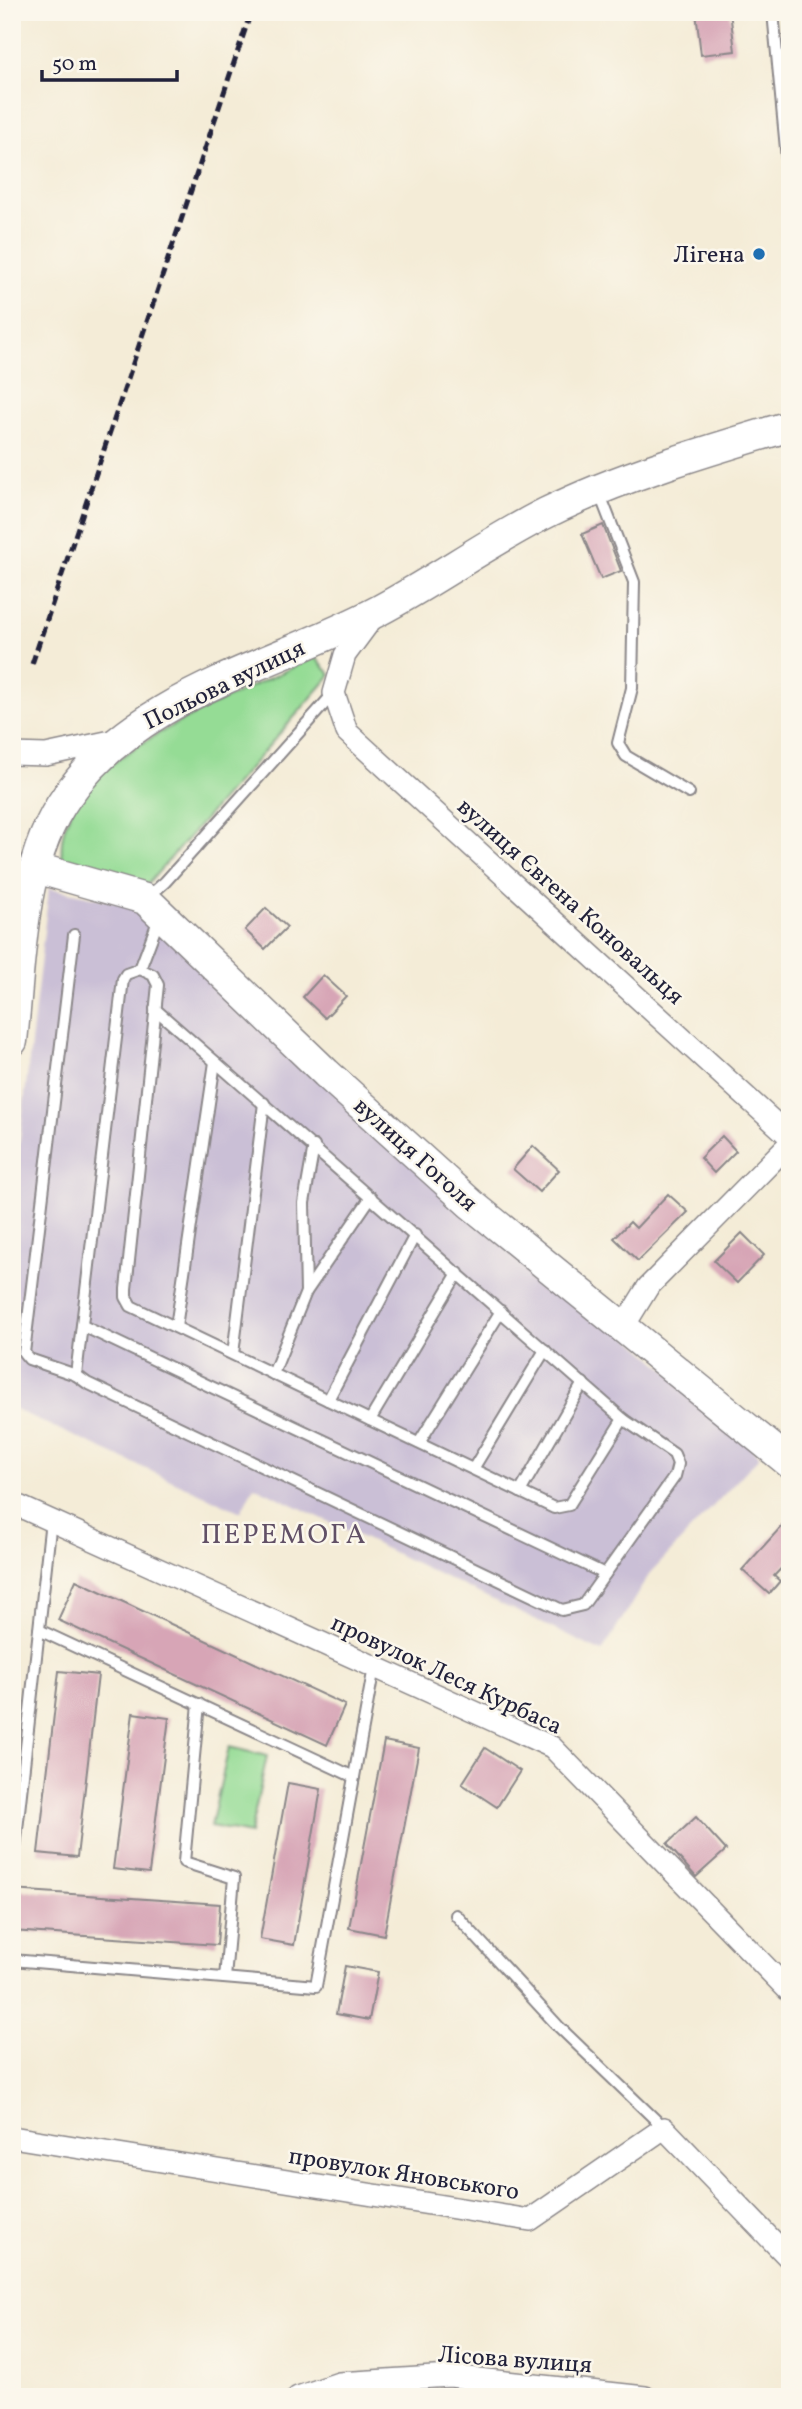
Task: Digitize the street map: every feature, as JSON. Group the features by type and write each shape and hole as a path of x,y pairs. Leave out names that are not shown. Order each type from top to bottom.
{"street":[{"name":"Польова вулиця","path":"12,1041 29,894 48,830 66,796 116,740 206,688 377,611 547,513 688,457 790,426"},
{"path":"334,693 345,655 377,611"},
{"name":"вулиця Євгена Коновальця","path":"334,693 348,732 790,1137"},
{"path":"12,754 46,755 116,740"},
{"name":"вулиця Гоголя","path":"36,868 153,906 326,1073 471,1204 790,1463"},
{"path":"624,1326 648,1287 790,1143"},
{"name":"провулок Леся Курбаса","path":"12,1503 552,1747 790,1992"},
{"path":"664,2128 790,2259"},
{"name":"провулок Яновського","path":"12,2137 530,2220 664,2128"},
{"name":"Лісова вулиця","path":"299,2397 339,2383 391,2389 450,2376 645,2397"}],"lane":[{"path":"774,12 790,191"},
{"path":"598,492 634,582 631,625 632,688 618,743 626,755 690,793"},
{"path":"76,1375 122,979 140,969 153,906 165,882 334,693"},
{"path":"74,935 24,1353 29,1359 76,1375 87,1383 562,1609 583,1605 675,1476 678,1464 674,1454 623,1419 155,1009"},
{"path":"140,969 153,975 158,985 126,1297 131,1306 554,1508 569,1505 623,1419"},
{"path":"176,1327 215,1062"},
{"path":"233,1354 264,1104"},
{"path":"306,1292 304,1203 314,1146"},
{"path":"273,1374 306,1292 371,1197"},
{"path":"328,1400 415,1235"},
{"path":"370,1420 458,1273"},
{"path":"419,1443 501,1311"},
{"path":"83,1326 605,1574"},
{"path":"473,1469 545,1350"},
{"path":"520,1492 583,1383"},
{"path":"14,1857 51,1520"},
{"path":"39,1630 354,1777"},
{"path":"12,1959 316,1986 374,1667"},
{"path":"199,1704 184,1862 234,1878 225,1978"},
{"path":"456,1914 558,2026 664,2128"}],"shaded area":[{"path":"49,888 141,907 742,1437 759,1457 649,1575 602,1652 254,1486 241,1512 12,1408 12,1207"}],"green space":[{"path":"315,657 331,675 148,884 137,889 80,872 62,858 62,839 70,813 85,790 104,771 129,752 192,715"},
{"path":"229,1747 267,1756 250,1834 211,1826"}],"building":[{"path":"696,12 730,12 735,51 701,55"},
{"path":"603,525 621,571 601,579 582,534"},
{"path":"266,908 287,927 265,949 245,930"},
{"path":"323,975 346,996 325,1018 303,997"},
{"path":"722,1136 736,1151 714,1173 700,1158"},
{"path":"533,1146 559,1170 539,1192 513,1169"},
{"path":"668,1194 688,1212 638,1261 614,1238 630,1222 636,1228"},
{"path":"742,1233 764,1255 737,1283 714,1261"},
{"path":"790,1517 790,1559 774,1576 780,1581 769,1594 742,1570"},
{"path":"76,1580 345,1705 327,1745 58,1620"},
{"path":"59,1671 98,1675 77,1857 38,1853"},
{"path":"133,1713 169,1718 149,1873 113,1869"},
{"path":"384,1741 419,1748 384,1935 349,1928"},
{"path":"485,1748 520,1771 497,1807 462,1784"},
{"path":"288,1783 321,1789 294,1945 260,1939"},
{"path":"696,1817 726,1850 696,1877 667,1844"},
{"path":"12,1890 220,1904 217,1945 12,1931"},
{"path":"345,1966 378,1972 369,2020 336,2014"}],"railway":[{"path":"32,664 251,12"}],"place":[{"name":"Лігена","path":"759,254"}],"district":[{"name":"ПЕРЕМОГА","path":"284,1533"}]}
